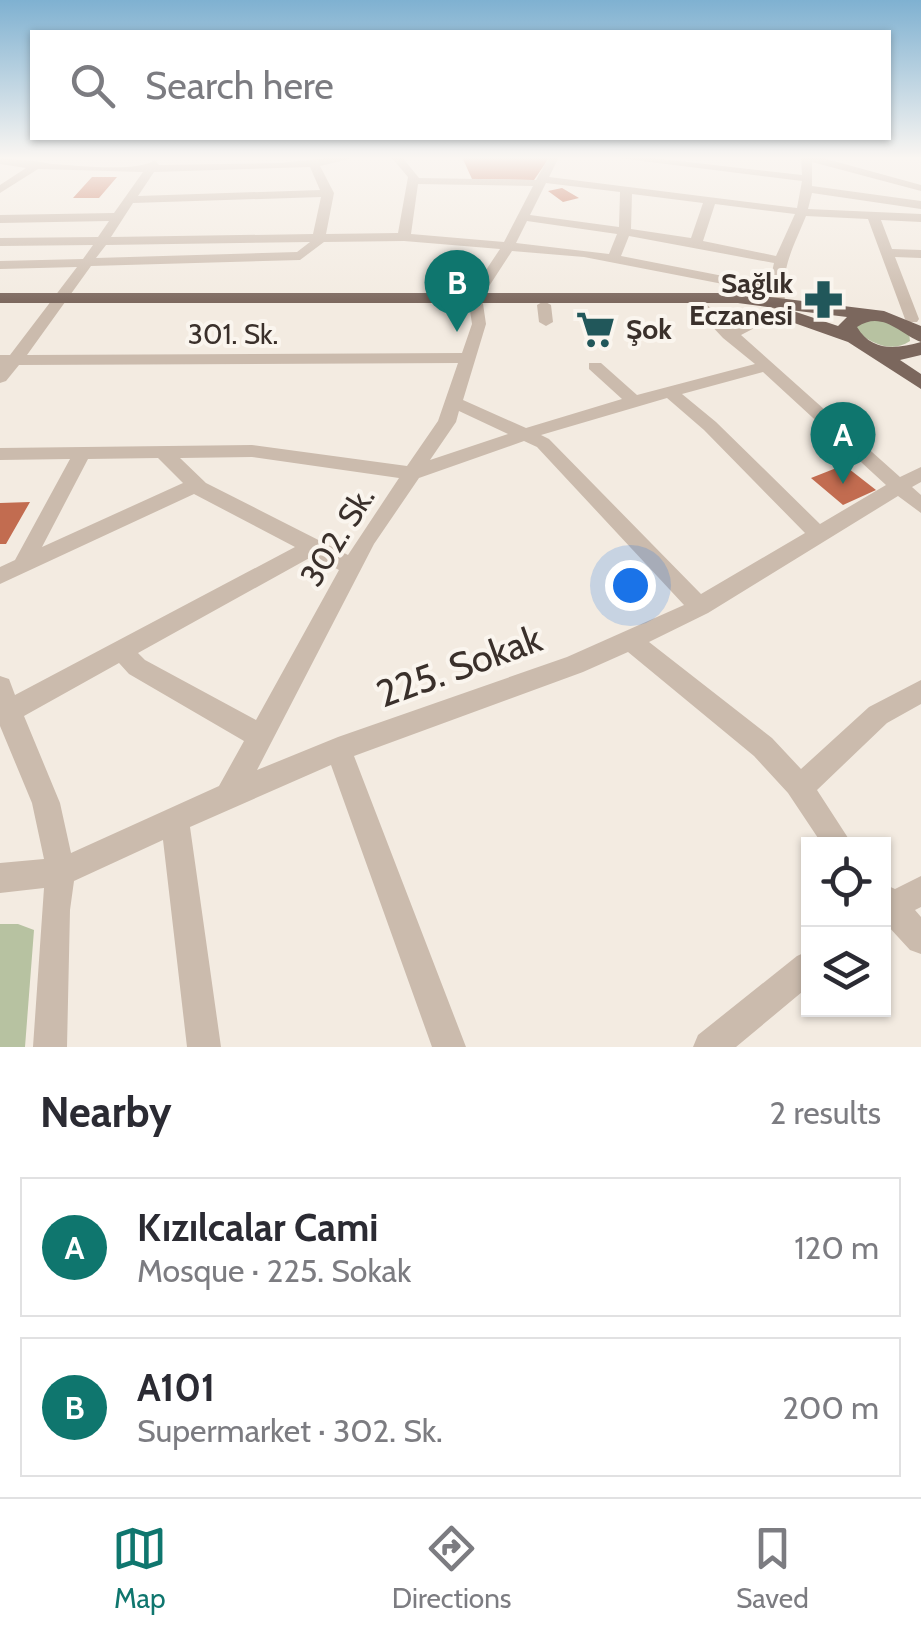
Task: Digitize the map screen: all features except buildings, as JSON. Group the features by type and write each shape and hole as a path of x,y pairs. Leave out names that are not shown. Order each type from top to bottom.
{"main road":[{"path":"0,302 738,298 883,316 918,325"},
{"path":"475,301 545,314 778,301 818,326 853,338 917,374"},
{"path":"818,326 838,318 832,310"},
{"path":"853,338 848,332 850,321 883,316"},
{"path":"873,350 897,354 921,348"}],"street":[{"path":"0,378 6,360 58,301 126,206"},
{"path":"0,265 300,256 312,250 320,237 326,206"},
{"path":"404,237 409,206"},
{"path":"475,301 498,266 526,206"},
{"path":"613,259 624,231 625,206"},
{"path":"696,243 708,206"},
{"path":"763,206 921,218"},
{"path":"728,335 778,301 782,262 805,206"},
{"path":"873,215 901,300 918,325"},
{"path":"0,219 118,217"},
{"path":"520,217 696,243 782,262"},
{"path":"0,242 404,237 584,253 778,301"},
{"path":"887,253 921,254"},
{"name":"302. Sk.","path":"229,795 350,566 447,422 479,324 475,301"},
{"path":"700,306 762,366 910,480 921,506"},
{"name":"301. Sk.","path":"6,360 466,358"},
{"path":"595,366 631,398"},
{"path":"0,454 293,454 412,474 527,434 762,366"},
{"path":"527,434 555,420 631,398 762,366"},
{"path":"670,392 723,438 818,534"},
{"path":"452,402 542,443 700,607"},
{"path":"163,452 196,485 350,566"},
{"path":"22,566 82,453"},
{"name":"225. Sokak","path":"0,878 60,872 338,750 574,665 700,607 910,480"},
{"path":"0,576 196,485"},
{"path":"50,1047 54,910 60,872 46,804 3,704 121,650 314,546"},
{"path":"630,640 762,746 796,784 833,837"},
{"path":"121,650 136,667 260,736"},
{"path":"796,784 811,778 878,716 921,691"},
{"path":"338,750 449,1047"},
{"path":"175,820 204,1047"},
{"path":"891,904 921,891"},
{"path":"891,911 921,939"},
{"path":"710,1047 801,973"}],"green space":[{"path":"879,319 909,333 910,341 888,347 854,330 857,322"},
{"path":"0,924 18,924 34,930 25,1047 0,1047"}],"place":[{"name":"Sağlık Eczanesi","path":"823,299"},
{"name":"Şok","path":"596,329"},
{"name":"A101","path":"457,332"},
{"name":"Kızılcalar Cami","path":"843,484"}]}
